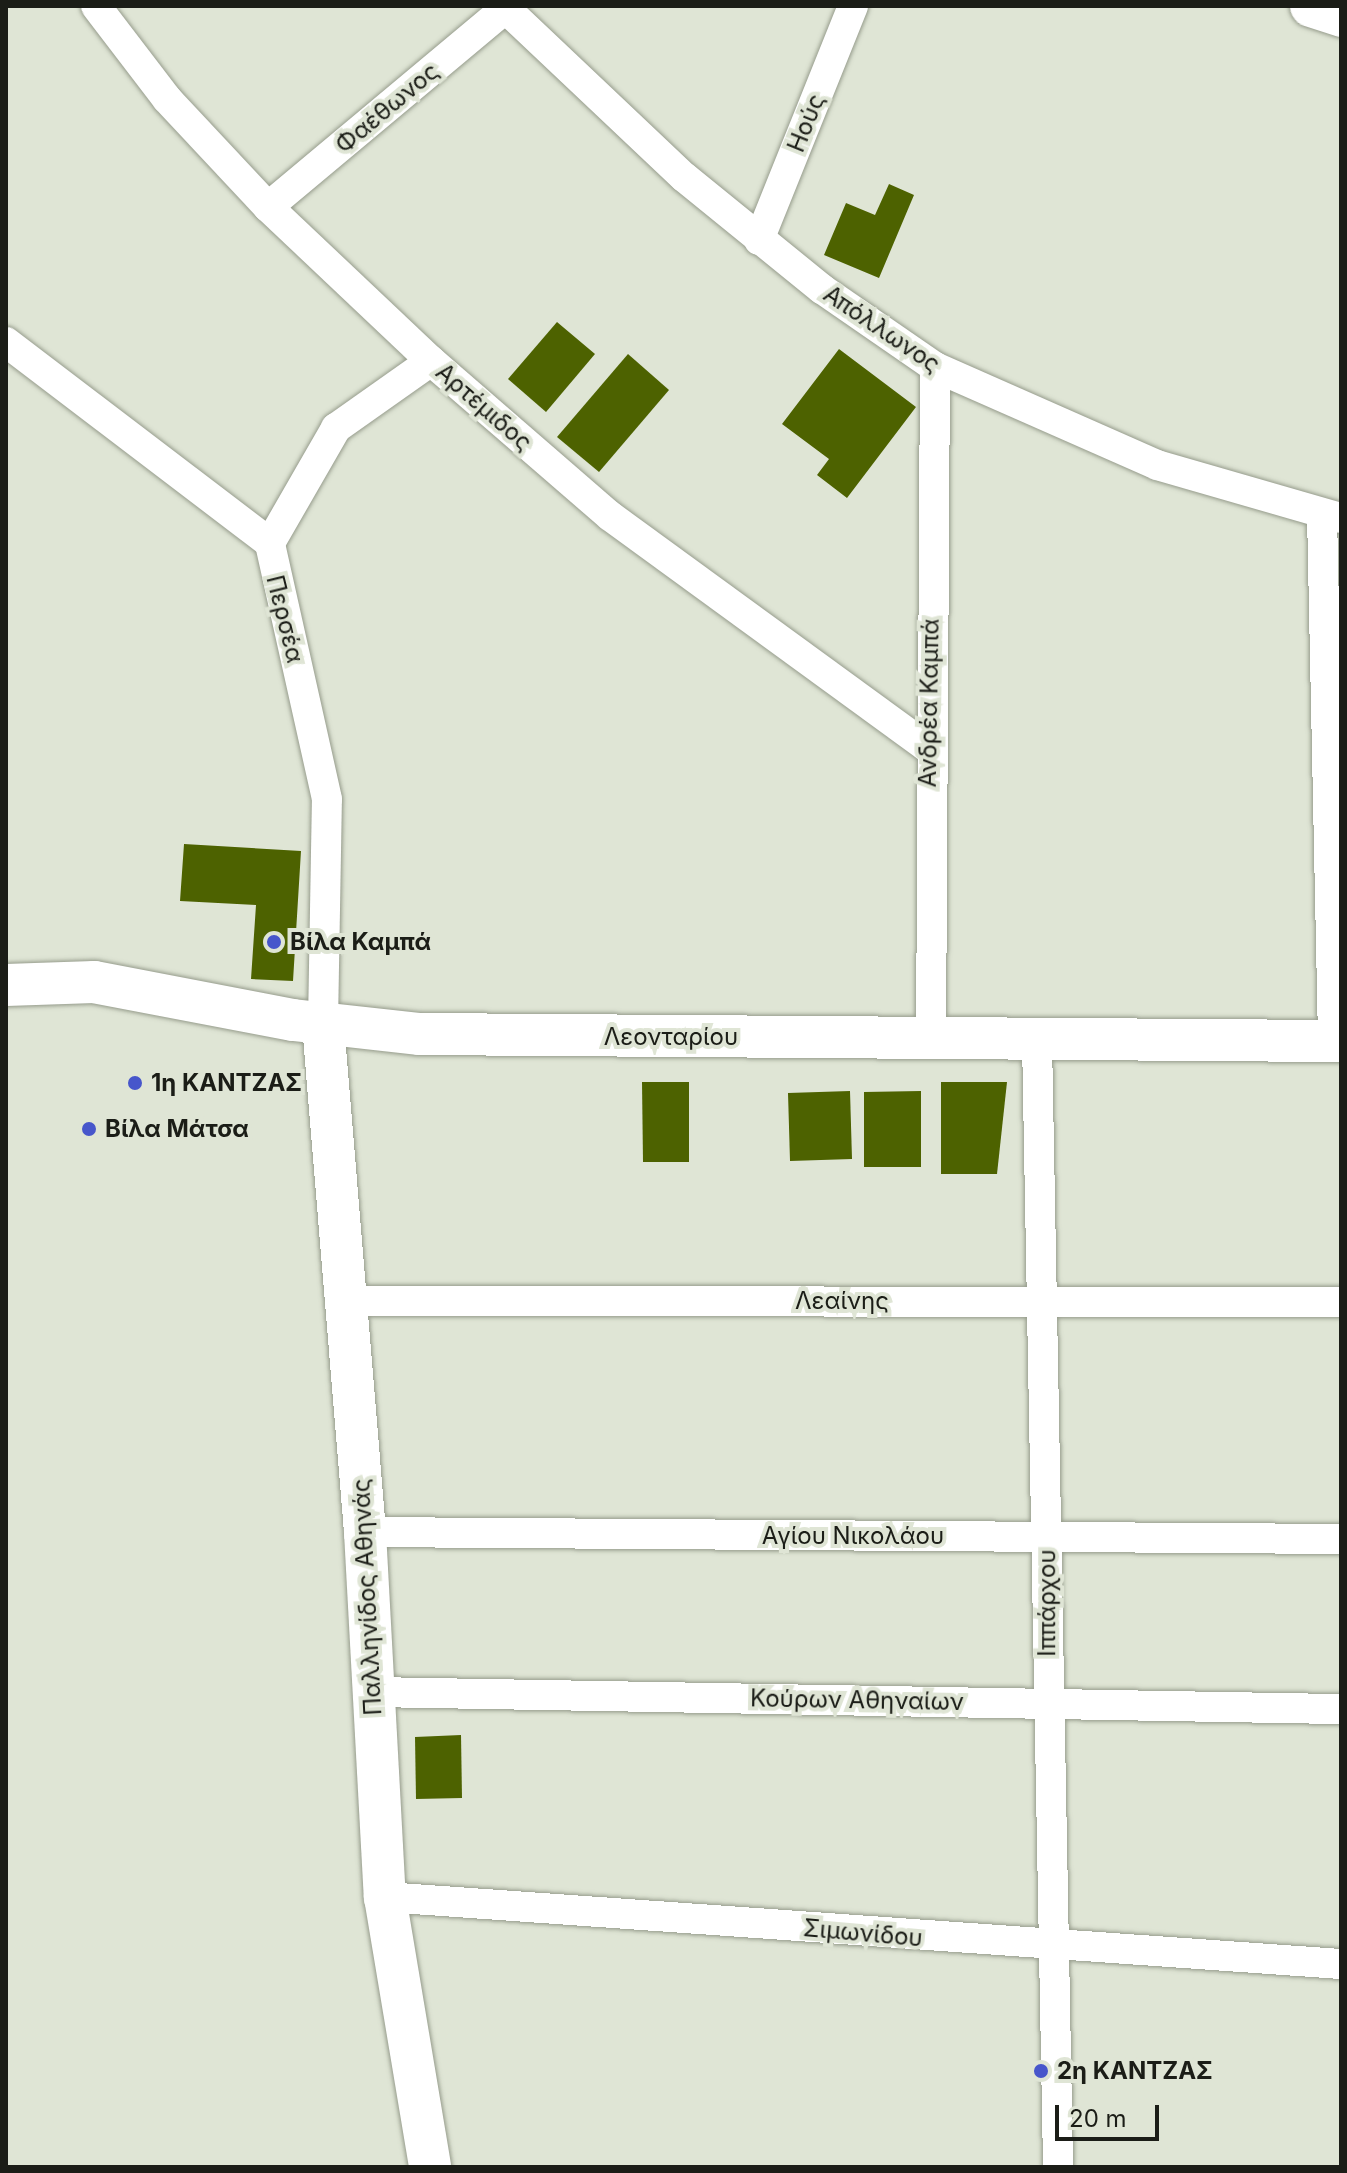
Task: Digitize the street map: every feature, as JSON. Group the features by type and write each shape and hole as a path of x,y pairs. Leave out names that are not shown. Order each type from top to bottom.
{"street":[{"name":"Αρτέμιδος","path":"96,6 167,99 268,207 431,361 610,516 928,748"},
{"name":"Ηούς","path":"759,240 853,6"},
{"path":"1311,6 1341,16"},
{"name":"Φαέθωνος","path":"268,207 504,8"},
{"name":"Απόλλωνος","path":"504,8 759,240 935,367 1100,443 1332,516"},
{"name":"Περσέα","path":"6,342 270,543 327,799 323,1024"},
{"path":"270,543 336,428 431,361"},
{"name":"Ανδρέα Καμπά","path":"931,1039 928,748 935,367"},
{"path":"1332,516 1337,1041"},
{"name":"Λεονταρίου","path":"6,985 94,982 323,1024 434,1034 1337,1041"},
{"name":"Παλληνίδος Αθηνάς","path":"323,1024 343,1301 365,1532 385,1897 430,2167"},
{"name":"Ιππάρχου","path":"1037,1040 1047,1537 1050,1948 1058,2167"},
{"name":"Λεαίνης","path":"343,1301 1341,1302"},
{"name":"Αγίου Νικολάου","path":"365,1532 1341,1539"},
{"name":"Κούρων Αθηναίων","path":"372,1692 1341,1709"},
{"name":"Σιμωνίδου","path":"385,1897 1050,1948 1341,1964"}],"building":[{"path":"889,184 914,195 879,278 824,255 846,203 875,215"},
{"path":"557,322 595,354 546,412 508,379"},
{"path":"839,349 916,407 847,498 817,475 829,459 782,424"},
{"path":"628,354 669,390 599,472 557,437"},
{"name":"Βίλα Καμπά","path":"184,844 301,851 293,981 251,979 256,905 180,901"},
{"path":"642,1082 689,1082 689,1162 643,1162"},
{"path":"941,1082 1007,1082 997,1174 941,1174"},
{"path":"850,1091 852,1159 790,1161 788,1093"},
{"path":"921,1091 921,1167 864,1167 864,1092"},
{"path":"461,1735 462,1798 416,1799 415,1737"}],"place":[{"name":"Βίλα Καμπά","path":"274,942"},
{"name":"1η ΚΑΝΤΖΑΣ","path":"135,1083"},
{"name":"Βίλα Μάτσα","path":"89,1129"},
{"name":"2η ΚΑΝΤΖΑΣ","path":"1041,2071"}]}
